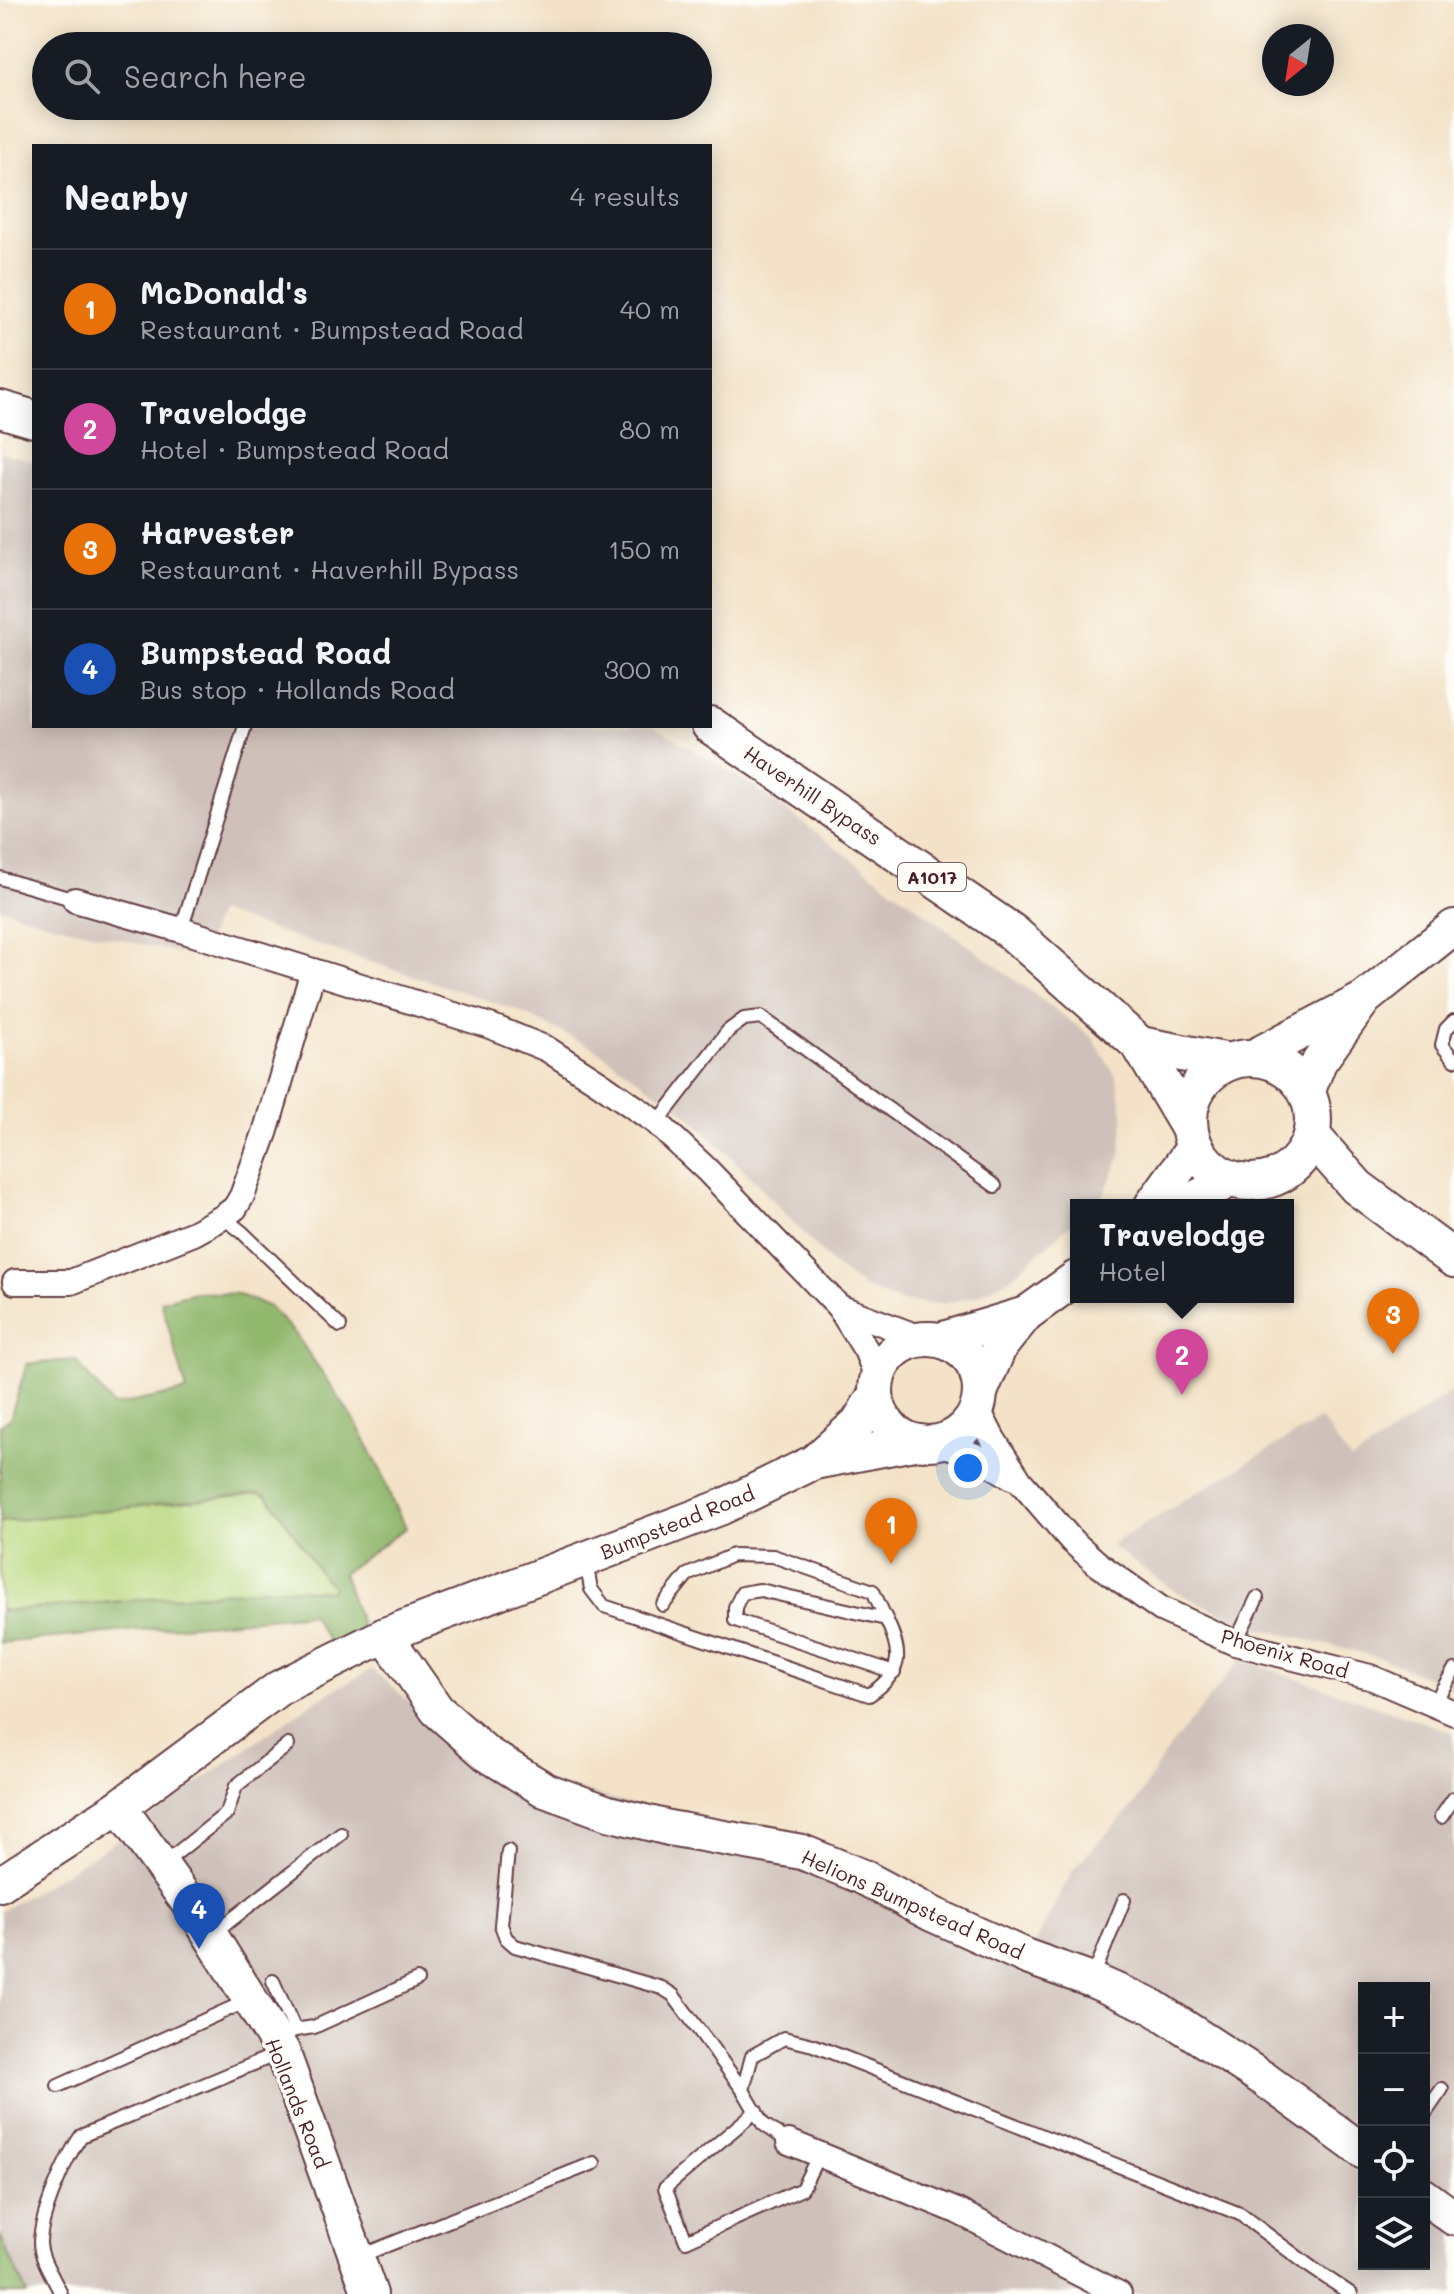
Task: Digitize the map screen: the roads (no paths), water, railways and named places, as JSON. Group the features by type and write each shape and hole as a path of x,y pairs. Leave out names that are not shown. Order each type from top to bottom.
{"main road":[{"path":"0,409 32,418"},
{"name":"Haverhill Bypass","path":"712,726 1012,932 1140,1045 1191,1136"},
{"path":"1140,1045 1240,1060 1276,1063 1295,1075 1307,1093 1313,1114 1312,1136 1306,1151 1292,1168 1273,1179 1251,1183 1230,1180 1206,1165 1191,1136 1191,1104 1197,1089 1210,1073 1240,1060 1364,999 1445,938"},
{"path":"1307,1093 1319,1062 1364,999"},
{"path":"1155,1199 1191,1136"},
{"path":"1312,1136 1357,1187 1454,1259"},
{"path":"1292,1168 1357,1187"},
{"path":"1194,1199 1230,1180"},
{"path":"1026,1314 907,1343 893,1352 883,1364 877,1386 880,1410 888,1423 902,1435 928,1442 955,1436 969,1424 999,1348 1026,1314 1070,1282"},
{"path":"932,1339 955,1346 968,1357 977,1372 979,1399"},
{"name":"Bumpstead Road","path":"0,1884 119,1807 279,1688 385,1635 722,1507 814,1462 858,1423 877,1386"},
{"name":"Bumpstead Road","path":"814,1462 928,1442"},
{"name":"Helions Bumpstead Road","path":"385,1635 437,1710 487,1754 545,1790 623,1817 802,1852 863,1877 932,1914 1027,1957 1092,1980 1153,2007 1264,2079 1358,2148"},
{"name":"Hollands Road","path":"119,1807 211,1936 262,1990 284,2040 370,2294"},
{"path":"1427,2198 1454,2218"}],"street":[{"path":"75,900 490,1026 547,1049 657,1123 707,1170 839,1307 866,1350 877,1386"},
{"path":"15,1282 71,1282 194,1233 235,1208 265,1133 313,971"},
{"path":"839,1307 932,1339"},
{"name":"Phoenix Road","path":"979,1399 993,1439 1020,1481 1072,1541 1098,1564 1161,1609 1235,1643 1370,1677 1444,1708"},
{"name":"Phoenix Road","path":"928,1442 976,1456 1020,1481"},
{"path":"789,2142 957,2211 1119,2294"}],"lane":[{"path":"181,930 244,728"},
{"path":"0,878 75,900"},
{"path":"657,1123 728,1031 744,1019 761,1017 995,1186"},
{"path":"1454,1021 1446,1029 1442,1045 1454,1060"},
{"path":"223,1217 340,1326"},
{"path":"585,1559 591,1589 604,1606 869,1695 894,1672 899,1652 873,1591 773,1556 733,1555 687,1575 663,1605"},
{"path":"886,1619 760,1590 742,1593 735,1607 735,1620 894,1672"},
{"path":"1235,1643 1257,1598"},
{"path":"1444,1708 1454,1670"},
{"path":"161,1866 227,1813 236,1786 288,1745"},
{"path":"1441,1817 1454,1798"},
{"path":"211,1936 341,1834"},
{"path":"508,1851 501,1925 506,1938 515,1946 662,1988 673,1995 743,2090 763,2124 789,2142"},
{"path":"1092,1980 1124,1900"},
{"path":"61,2294 40,2242 57,2182 81,2136 417,1980"},
{"path":"58,2086 262,1990"},
{"path":"743,2090 752,2056 784,2038 813,2045 1240,2214 1351,2294"},
{"path":"1430,2106 1442,2089"},
{"path":"756,2111 665,2188 686,2241 802,2189 819,2154"},
{"path":"357,2257 594,2163"}],"place":[{"name":"Harvester","path":"1393,1354"},
{"name":"Travelodge","path":"1182,1395"},
{"name":"McDonald's","path":"891,1564"},
{"name":"Bumpstead Road","path":"199,1949"}]}
